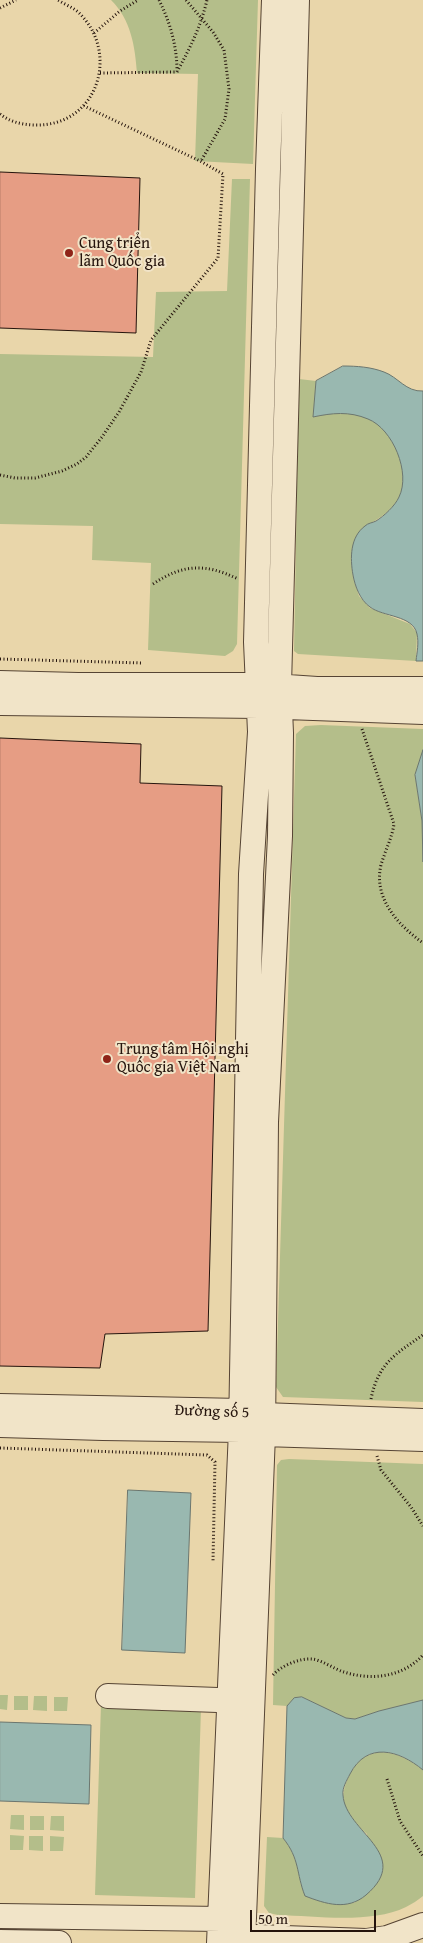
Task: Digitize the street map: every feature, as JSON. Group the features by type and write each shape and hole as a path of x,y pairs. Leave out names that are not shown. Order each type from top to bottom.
{"lane":[{"path":"260,999 278,878 280,836 281,733 269,696 256,642 274,0"},
{"path":"242,1933 241,1701 252,1423 260,999 250,874 260,732 269,696 292,222 297,0"},
{"path":"270,120 295,123"},
{"path":"268,169 292,172"},
{"path":"267,220 292,222"},
{"path":"0,683 77,694"},
{"path":"269,696 317,689 423,689"},
{"path":"0,703 77,694 269,696 423,712"},
{"path":"253,832 280,836"},
{"path":"250,874 278,878"},
{"name":"Đường số 5","path":"0,1406 252,1423 423,1439"},
{"name":"Đường số 5","path":"0,1425 102,1428 252,1423 423,1421"},
{"path":"108,1696 241,1701"},
{"path":"0,1916 366,1942 387,1938 423,1925"},
{"path":"26,1943 27,1917"},
{"path":"219,1943 242,1933"},
{"path":"0,1942 59,1943"}],"path":[{"path":"0,8 16,0"},
{"path":"0,114 5,118 25,125 47,125 67,118 84,106 96,88 101,67 99,46 94,33 77,11 58,0"},
{"path":"94,33 120,11 138,0"},
{"path":"159,0 166,14 175,42 177,72"},
{"path":"186,0 213,32 224,50 229,89 225,119 200,161"},
{"path":"177,72 202,19 207,0"},
{"path":"100,72 177,72"},
{"path":"0,475 15,478 35,478 52,475 77,464 86,457 119,412 140,372 151,340 218,258 223,174 200,161 84,106"},
{"path":"0,119 5,118"},
{"path":"153,584 180,569 195,567 230,575 245,582"},
{"path":"0,659 144,663"},
{"path":"360,724 394,824 379,878 380,891 388,907 396,917 423,943"},
{"path":"370,1405 374,1383 383,1366 392,1356 423,1335"},
{"path":"0,1448 207,1456 215,1462 213,1561"},
{"path":"367,1456 386,1456"},
{"path":"377,1456 381,1470 411,1507 423,1526"},
{"path":"271,1677 278,1670 286,1666 302,1660 313,1659 345,1672 361,1676 386,1676 408,1668 423,1655"},
{"path":"387,1779 400,1821 423,1856"}],"green space":[{"path":"111,0 258,0 253,164 195,161 198,74 137,73 131,34 123,16"},
{"path":"232,179 250,179 237,644 233,651 225,656 148,650 151,563 92,560 93,526 0,524 0,354 153,357 156,292 227,291"},
{"path":"299,379 316,381 313,417 349,413 363,416 370,419 386,433 398,453 403,476 400,496 385,514 365,526 351,559 353,576 359,596 370,608 410,624 417,633 416,661 298,654 294,651"},
{"path":"305,726 423,729 423,754 415,775 422,821 423,862 423,1402 283,1397 276,1387 296,734"},
{"path":"281,1460 423,1464 423,1700 355,1719 346,1718 302,1697 294,1698 287,1706 273,1705 277,1465"},
{"path":"0,1695 8,1695 7,1710 0,1709"},
{"path":"14,1696 28,1696 28,1710 14,1710"},
{"path":"34,1696 47,1696 47,1711 33,1710"},
{"path":"54,1697 68,1697 67,1711 54,1711"},
{"path":"101,1704 201,1708 195,1898 95,1895"},
{"path":"378,1752 402,1757 423,1770 423,1896 406,1907 377,1916 344,1918 269,1913 264,1906 267,1837 283,1838 295,1860 301,1885 354,1903 373,1888 367,1834 349,1815 344,1801 344,1794 345,1785 357,1763 363,1758"},
{"path":"11,1815 24,1815 24,1830 10,1829"},
{"path":"30,1816 44,1816 44,1830 30,1830"},
{"path":"51,1816 64,1816 64,1831 50,1830"},
{"path":"10,1835 24,1836 23,1850 10,1850"},
{"path":"29,1836 43,1836 43,1851 29,1850"},
{"path":"50,1836 64,1837 63,1851 50,1851"}],"water":[{"path":"343,366 379,370 389,374 407,387 423,391 423,661 416,661 418,648 417,634 410,623 376,610 366,604 354,579 352,548 356,536 366,525 379,519 395,504 402,487 403,476 401,464 392,442 377,424 361,416 347,414 313,417 316,381"},
{"path":"423,750 423,862 422,821 415,775"},
{"path":"128,1490 191,1493 185,1653 122,1650"},
{"path":"302,1697 346,1718 355,1719 423,1700 423,1770 414,1763 394,1754 374,1753 365,1757 357,1764 344,1787 343,1795 347,1808 380,1855 383,1867 379,1880 366,1895 351,1903 329,1903 305,1896 295,1860 283,1838 287,1706 294,1698"},
{"path":"0,1722 91,1725 89,1804 0,1801"}],"building":[{"name":"Cung triển lãm Quốc gia","path":"0,172 140,178 136,333 0,328"},
{"name":"Trung tâm Hội nghị Quốc gia Việt Nam","path":"0,738 141,744 140,783 222,786 208,1331 105,1334 100,1368 0,1366"}],"place":[{"name":"Cung triển lãm Quốc gia","path":"69,253"},
{"name":"Trung tâm Hội nghị Quốc gia Việt Nam","path":"107,1059"}]}
